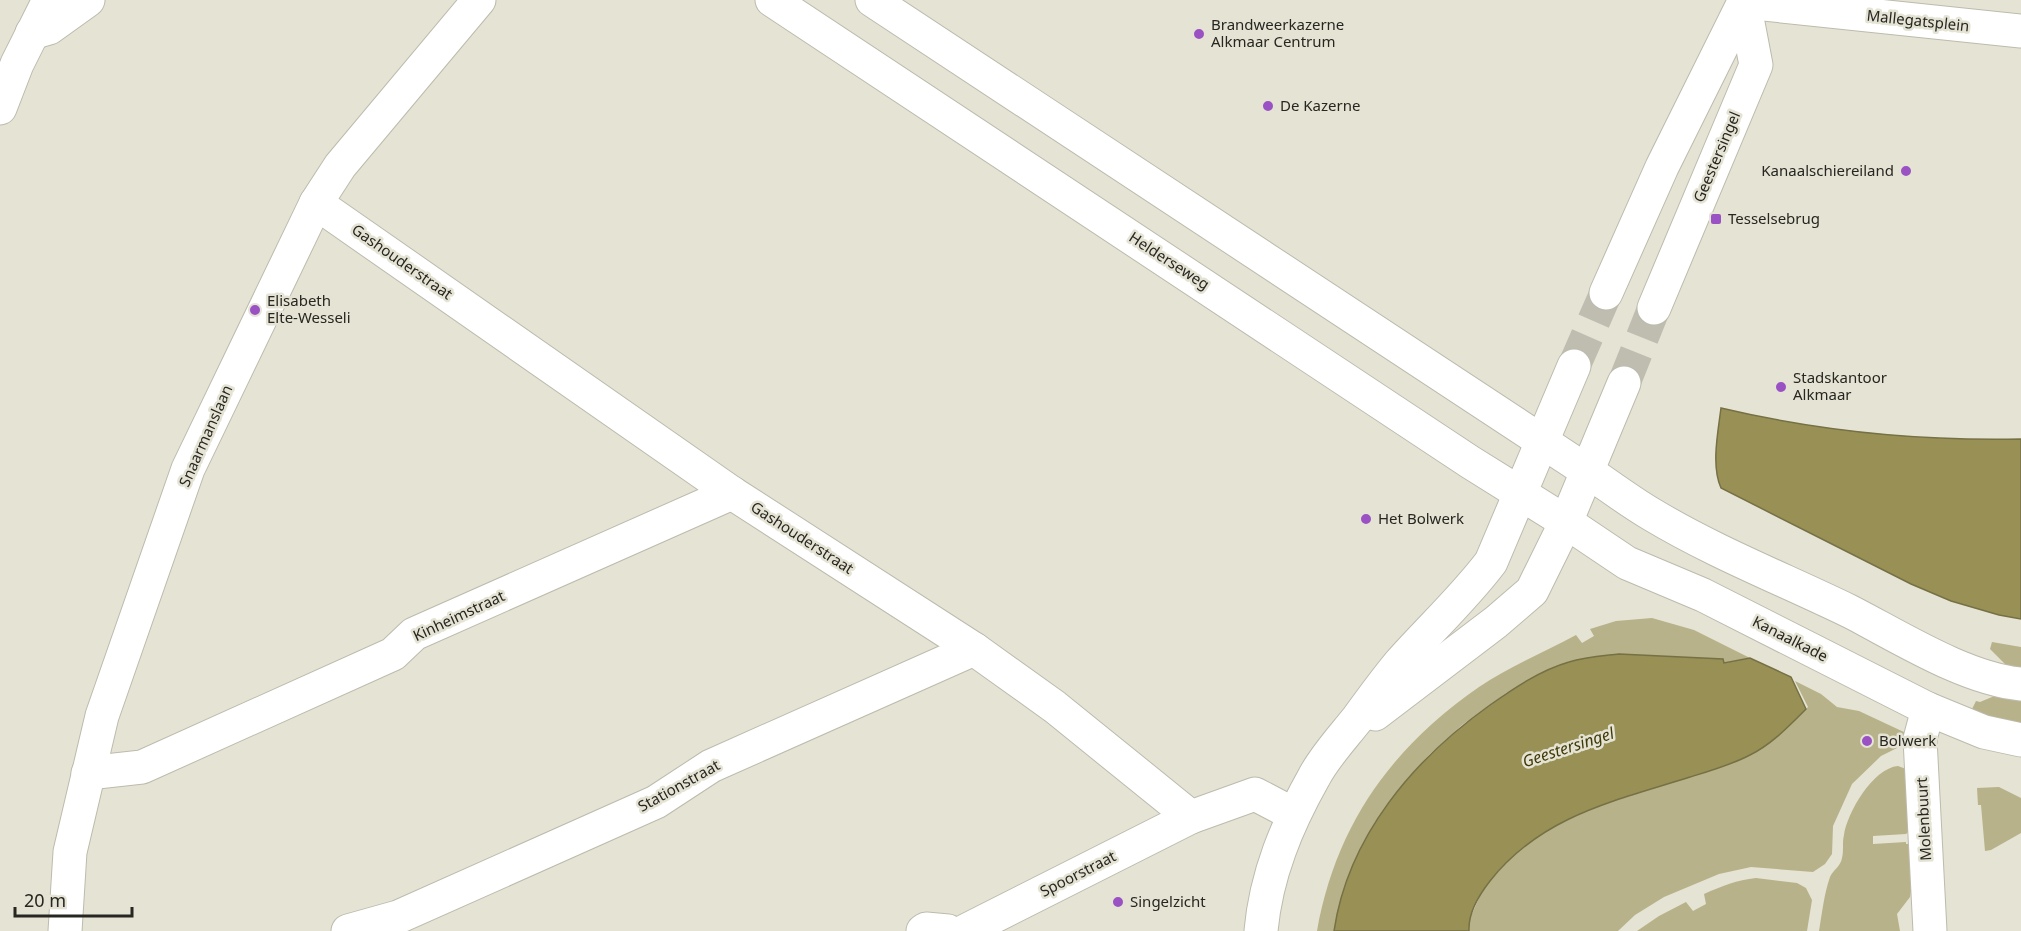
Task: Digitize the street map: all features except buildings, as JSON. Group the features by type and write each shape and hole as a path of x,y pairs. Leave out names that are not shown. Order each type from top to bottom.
{"street":[{"path":"0,108 32,33 49,0"},
{"path":"32,33 49,28 88,0"},
{"name":"Snaarmanslaan","path":"65,931 70,852 102,716 188,469 316,203 340,166 479,0"},
{"name":"Helderseweg","path":"772,0 1519,494 1566,522"},
{"path":"872,0 1652,515 1947,661 1990,677 2021,684"},
{"path":"1606,293 1662,167 1745,1"},
{"name":"Mallegatsplein","path":"1745,1 2021,31"},
{"name":"Geestersingel","path":"1654,308 1756,65 1745,1"},
{"name":"Gashouderstraat","path":"316,203 732,493 974,649 1055,707 1191,817"},
{"path":"1261,931 1263,909 1293,814 1314,776 1399,665 1491,562 1574,366"},
{"path":"1342,738 1496,622 1532,591 1566,522 1624,383"},
{"name":"Kinheimstraat","path":"88,773 142,767 393,654 414,634 732,493"},
{"name":"Kanaalkade","path":"1566,522 1628,563 1703,595 1928,709 1984,732 2021,740"},
{"name":"Stationstraat","path":"348,931 398,917 656,802 711,766 974,649"},
{"name":"Molenbuurt","path":"1928,709 1920,739 1930,931"},
{"path":"1191,817 1255,794 1293,814"},
{"name":"Spoorstraat","path":"965,931 1191,817"},
{"path":"923,931 926,929 948,931"}],"shaded area":[{"path":"1652,618 1694,630 1750,658 1723,663 1723,659 1619,654 1594,657 1570,662 1506,693 1462,725 1413,773 1375,822 1361,847 1334,931 1317,931 1338,857 1353,823 1372,792 1394,763 1419,736 1479,687 1576,635 1582,643 1594,636 1590,629 1616,621"},
{"path":"1992,642 2021,647 2021,673 2012,671 1990,649"},
{"path":"1795,681 1821,694 1837,707 1859,711 1906,733 1903,745 1881,756 1852,784 1833,826 1832,854 1825,864 1813,872 1751,867 1719,874 1664,897 1635,915 1618,931 1469,931 1468,923 1483,889 1516,852 1538,835 1597,806 1727,765 1787,728 1808,707"},
{"path":"2009,690 2021,692 2021,730 1969,715 1976,701 1980,702"},
{"path":"1898,766 1906,769 1909,831 1906,834 1873,836 1873,844 1906,842 1909,844 1911,891 1910,897 1897,914 1900,931 1819,931 1828,884 1831,875 1841,861 1843,838 1850,815 1871,783 1879,775"},
{"path":"1999,787 2021,798 2021,833 1985,851 1981,805 1978,805 1977,788"},
{"path":"1756,878 1797,883 1806,888 1812,900 1807,931 1637,931 1686,902 1693,911 1706,904 1704,894 1742,880"}],"water":[{"path":"1721,408 1795,423 1870,433 1946,438 2021,439 2021,619 1951,601 1911,584 1721,488 1716,470 1716,459"},
{"path":"1619,654 1723,659 1724,663 1750,658 1791,677 1806,709 1773,740 1743,759 1607,803 1556,826 1532,841 1510,859 1486,886 1472,911 1469,931 1334,931 1342,896 1369,832 1411,775 1436,750 1490,705 1538,675 1575,660"}],"tunnel":[{"path":"1574,366 1606,293"},
{"path":"1624,383 1654,308"}],"place":[{"name":"Brandweerkazerne Alkmaar Centrum","path":"1199,34"},
{"name":"De Kazerne","path":"1268,106"},
{"name":"Kanaalschiereiland","path":"1906,171"},
{"name":"Tesselsebrug","path":"1716,219"},
{"name":"Elisabeth Elte-Wesseli","path":"255,310"},
{"name":"Stadskantoor Alkmaar","path":"1781,387"},
{"name":"Het Bolwerk","path":"1366,519"},
{"name":"Bolwerk","path":"1867,741"},
{"name":"Singelzicht","path":"1118,902"}]}
